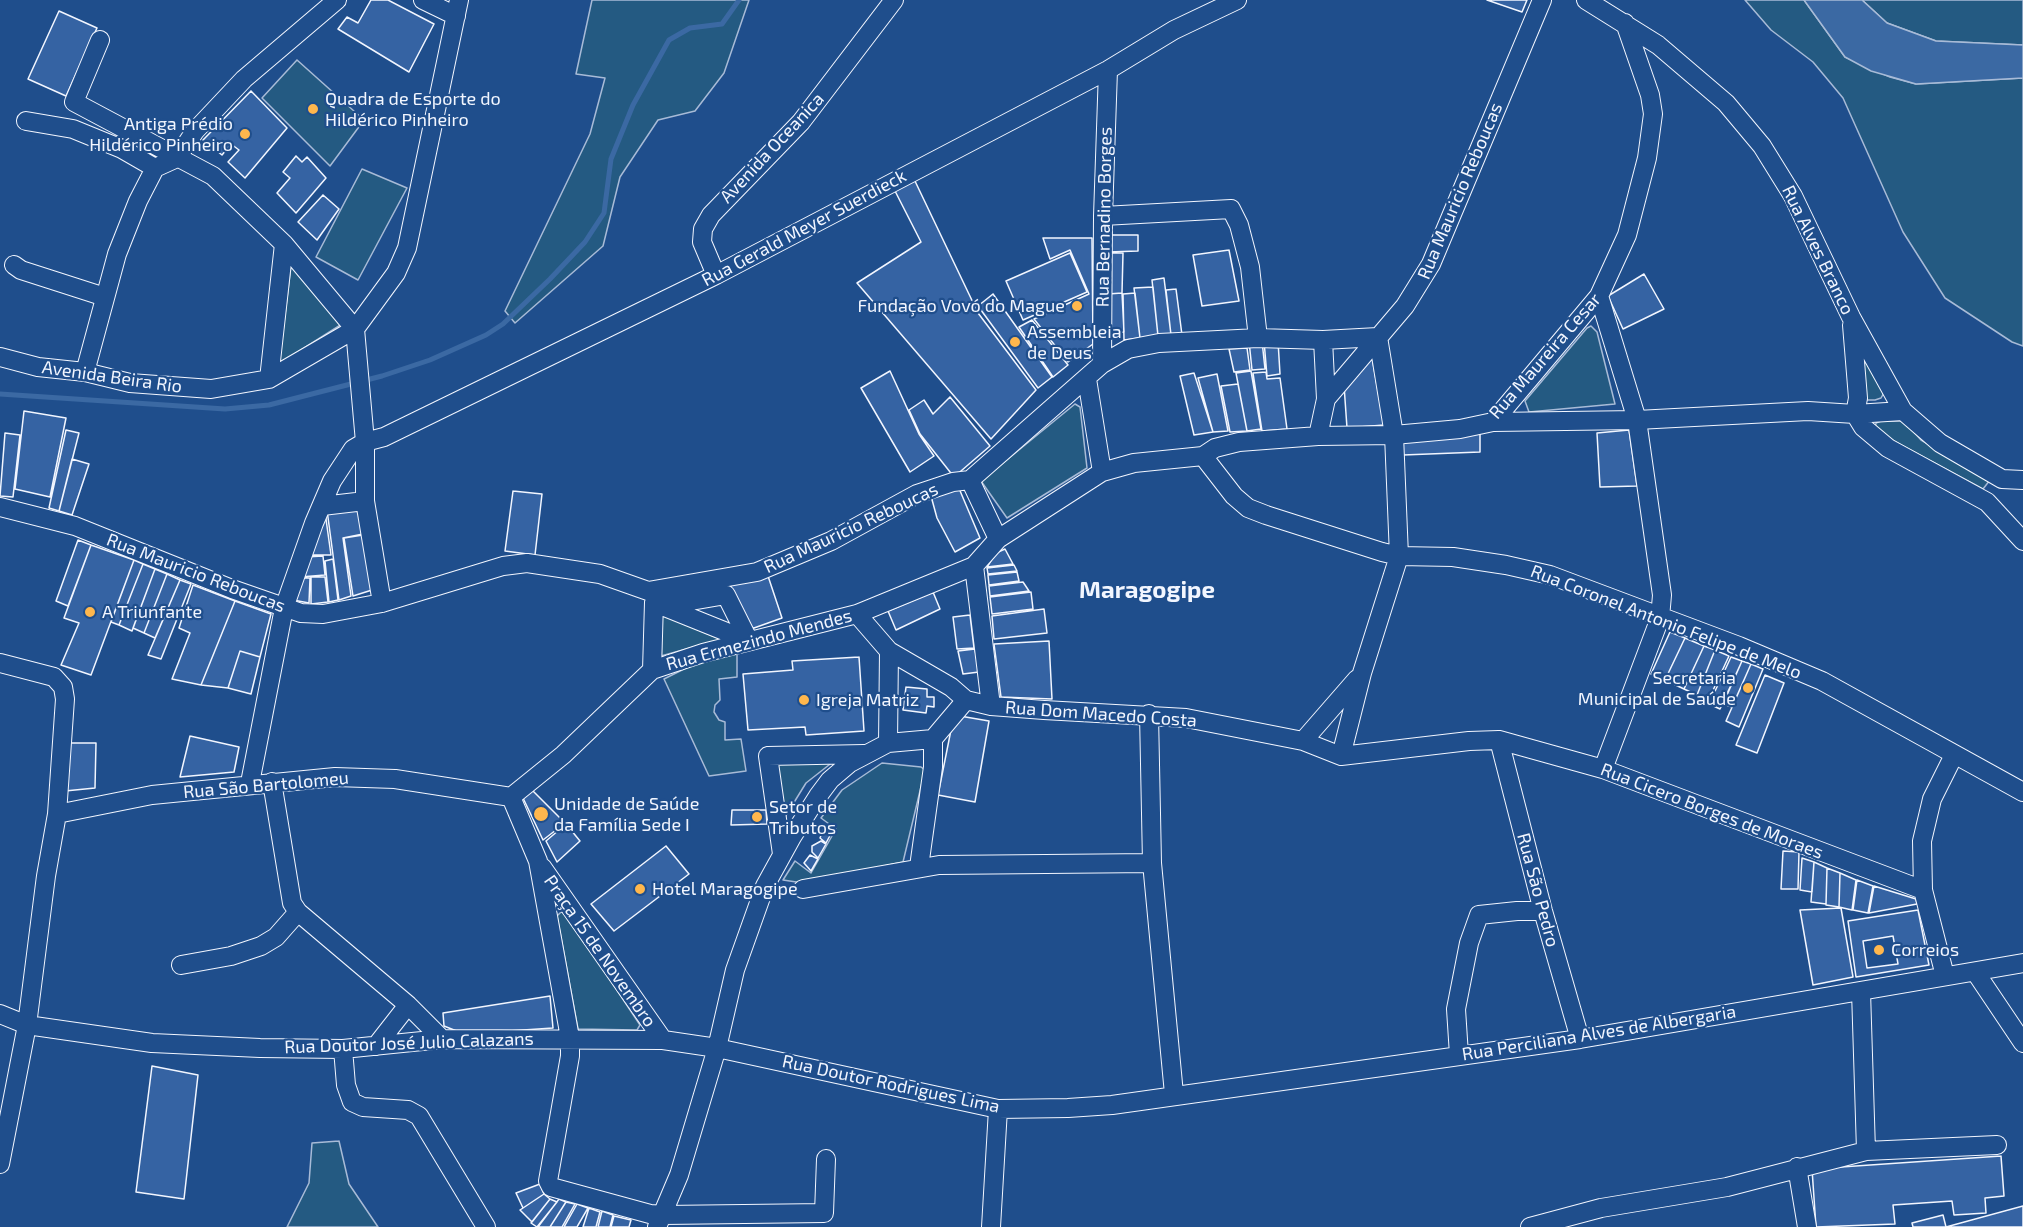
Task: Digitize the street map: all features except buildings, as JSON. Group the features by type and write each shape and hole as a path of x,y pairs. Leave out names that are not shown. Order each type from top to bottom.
{"street":[{"path":"85,372 127,226 155,168 177,158 195,131 244,79 337,0"},
{"path":"355,329 396,273 407,248 458,8 423,0"},
{"name":"Avenida Oceanica","path":"716,275 702,242 704,229 711,215 801,122 894,0"},
{"name":"Rua Gerald Meyer Suerdieck","path":"365,442 384,437 716,275 1108,70 1174,30 1237,0"},
{"name":"Rua Mauricio Reboucas","path":"0,507 75,526 284,608 323,614 382,603 503,566 526,563 600,574 655,600 757,572 831,541 917,494 953,482 970,480 1102,364 1128,349 1159,343 1258,338 1323,340 1378,337 1405,306 1431,264 1542,0"},
{"path":"1586,0 1606,4 1625,23"},
{"name":"Rua Maureira Cesar","path":"1102,472 1134,463 1203,456 1215,448 1239,442 1318,436 1394,435 1460,429 1493,422 1599,296 1627,235 1652,133 1653,114 1650,95 1625,23"},
{"name":"Rua Alves Branco","path":"1625,23 1658,45 1726,103 1762,146 1793,196 1851,317 1903,411 1940,443 2002,479"},
{"path":"100,40 74,102 213,176 284,244 355,329 365,442 365,501 382,603"},
{"name":"Rua Bernadino Borges","path":"1102,364 1103,216 1108,70"},
{"path":"26,121 73,129 122,149 155,168"},
{"path":"1103,216 1231,209 1239,225 1250,267 1258,338"},
{"path":"269,379 284,244"},
{"path":"15,265 21,270 105,297"},
{"path":"1599,296 1637,420 1662,595 1660,618 1603,769"},
{"path":"1851,317 1858,398 1855,414 1863,427 1888,448 1987,502 2023,541"},
{"name":"Avenida Beira Rio","path":"0,357 38,367 85,372 130,383 172,388 234,387 269,379 355,329"},
{"path":"1326,399 1378,337"},
{"path":"1341,756 1362,673 1399,556 1394,435 1378,337"},
{"path":"1318,436 1326,399 1323,340"},
{"path":"1087,379 1102,472"},
{"path":"1493,422 1637,420 1808,411 1855,414 1903,411"},
{"path":"250,783 284,608 321,506 345,460 353,449 365,442"},
{"name":"Rua Coronel Antonio Felipe de Melo","path":"1203,456 1234,496 1248,508 1300,528 1399,556 1453,557 1530,570 1739,646 1822,681 2023,792"},
{"name":"Rua Ermezindo Mendes","path":"511,797 563,755 652,670 749,641 857,614 974,566 998,539 1102,472"},
{"path":"1987,502 2002,479 2023,480"},
{"path":"970,480 998,539"},
{"path":"321,506 365,501"},
{"path":"974,566 991,706"},
{"path":"655,600 726,595 749,641"},
{"path":"655,600 749,641"},
{"path":"652,670 655,600"},
{"path":"857,614 889,651 951,687 966,700 933,739 933,767 919,867"},
{"path":"888,743 889,651"},
{"path":"0,663 54,677 63,687 65,712 57,814 46,876 27,1025 0,1164"},
{"path":"1303,741 1362,673"},
{"name":"Rua Dom Macedo Costa","path":"966,700 991,706 1186,718 1303,741 1341,756 1469,741 1499,740"},
{"path":"1149,714 1152,863 1174,1094"},
{"path":"826,1159 825,1213 771,1220 661,1221 679,1175 717,1048 735,970 765,886 782,854 804,816 830,780 850,763 888,743 933,739"},
{"name":"Rua Cicero Borges de Moraes","path":"1499,740 1603,769 1923,890"},
{"name":"Rua São Pedro","path":"1499,740 1543,911 1580,1039"},
{"path":"782,854 768,756 869,754"},
{"path":"1945,976 1923,890 1922,841 1932,799 1954,755"},
{"name":"Rua São Bartolomeu","path":"57,814 152,795 250,783 335,777 395,779 511,797"},
{"path":"272,782 292,903 298,912 408,1005 442,1039"},
{"name":"Praça 15 de Novembro","path":"511,797 538,861 663,1040"},
{"name":"Praça 15 de Novembro","path":"538,861 570,1038 570,1056 548,1181 551,1187 650,1214 661,1221"},
{"path":"803,889 919,867 958,864 1152,863"},
{"path":"1459,1055 1456,1009 1469,943 1479,915 1543,911"},
{"path":"181,965 231,956 261,946 276,937 298,912"},
{"name":"Rua Perciliana Alves de Albergaria","path":"1174,1094 1580,1039 1945,976 1976,973 2023,963"},
{"path":"1976,973 2023,1042"},
{"path":"1862,991 1866,1151"},
{"path":"376,1046 408,1005"},
{"name":"Rua Doutor José Julio Calazans","path":"0,1014 27,1025 152,1043 343,1049 442,1039 570,1038"},
{"name":"Praça 15 de Novembro","path":"570,1038 663,1040 717,1048"},
{"name":"Rua Doutor Rodrigues Lima","path":"717,1048 998,1109 1079,1107 1174,1094"},
{"path":"343,1049 347,1091 354,1104 408,1110 423,1120 486,1227"},
{"path":"991,1227 998,1109"},
{"path":"1530,1227 1601,1208 1726,1187 1866,1151 1997,1145"},
{"path":"1797,1167 1807,1227"}],"shaded area":[{"path":"592,0 749,0 724,73 695,111 658,120 620,177 603,246 515,323 505,311 590,134 605,78 576,74"},
{"path":"1745,0 1804,0 1845,57 1890,77 1916,84 2023,78 2023,346 2012,342 1945,298 1903,232 1843,98 1813,62 1771,30"},
{"path":"1804,0 1862,0 1887,23 1936,41 2023,45 2023,78 1916,84 1871,71 1845,57"},
{"path":"1862,0 2023,0 2023,45 1936,41 1887,23"},
{"name":"Quadra de Esporte do Hildérico Pinheiro","path":"297,60 364,120 330,166 262,98"},
{"path":"362,169 407,188 358,280 316,257"},
{"path":"291,266 342,324 279,364"},
{"path":"1591,326 1597,332 1615,404 1529,412 1525,401"},
{"path":"1861,354 1885,391 1881,398 1866,400"},
{"path":"1075,404 1080,407 1087,468 1007,518 981,481"},
{"path":"1904,421 1921,440 1990,480 1983,489 1901,445 1875,430 1876,423"},
{"path":"660,614 720,639 661,656"},
{"path":"737,652 737,677 719,679 720,700 715,705 714,712 719,720 725,722 725,740 741,739 746,771 709,776 664,679 694,664"},
{"path":"774,761 834,761 806,783 785,817"},
{"path":"882,763 921,767 925,770 903,862 803,883 783,880 795,861 811,873 836,829 821,818 842,790"},
{"path":"561,912 566,913 640,1025 637,1030 578,1029 557,916"},
{"path":"339,1141 349,1184 378,1227 287,1227 309,1183 312,1143"}],"waterway":[{"path":"0,394 225,409 269,405 382,376 430,360 486,335 503,324 550,279 585,242 604,213 611,159 633,105 669,40 690,28 722,24 739,0"}],"place":[{"name":"Quadra de Esporte do Hildérico Pinheiro","path":"313,109"},
{"name":"Antiga Prédio Hildérico Pinheiro","path":"245,134"},
{"name":"Fundação Vovó do Mague","path":"1077,306"},
{"name":"Assembleia de Deus","path":"1015,342"},
{"name":"A Triunfante","path":"90,612"},
{"name":"Secretaria Municipal de Saúde","path":"1748,688"},
{"name":"Igreja Matriz","path":"804,700"},
{"name":"Unidade de Saúde da Família Sede I","path":"541,814"},
{"name":"Setor de Tributos","path":"757,817"},
{"name":"Hotel Maragogipe","path":"640,889"},
{"name":"Correios","path":"1879,950"}],"district":[{"name":"Maragogipe","path":"1147,590"}]}
